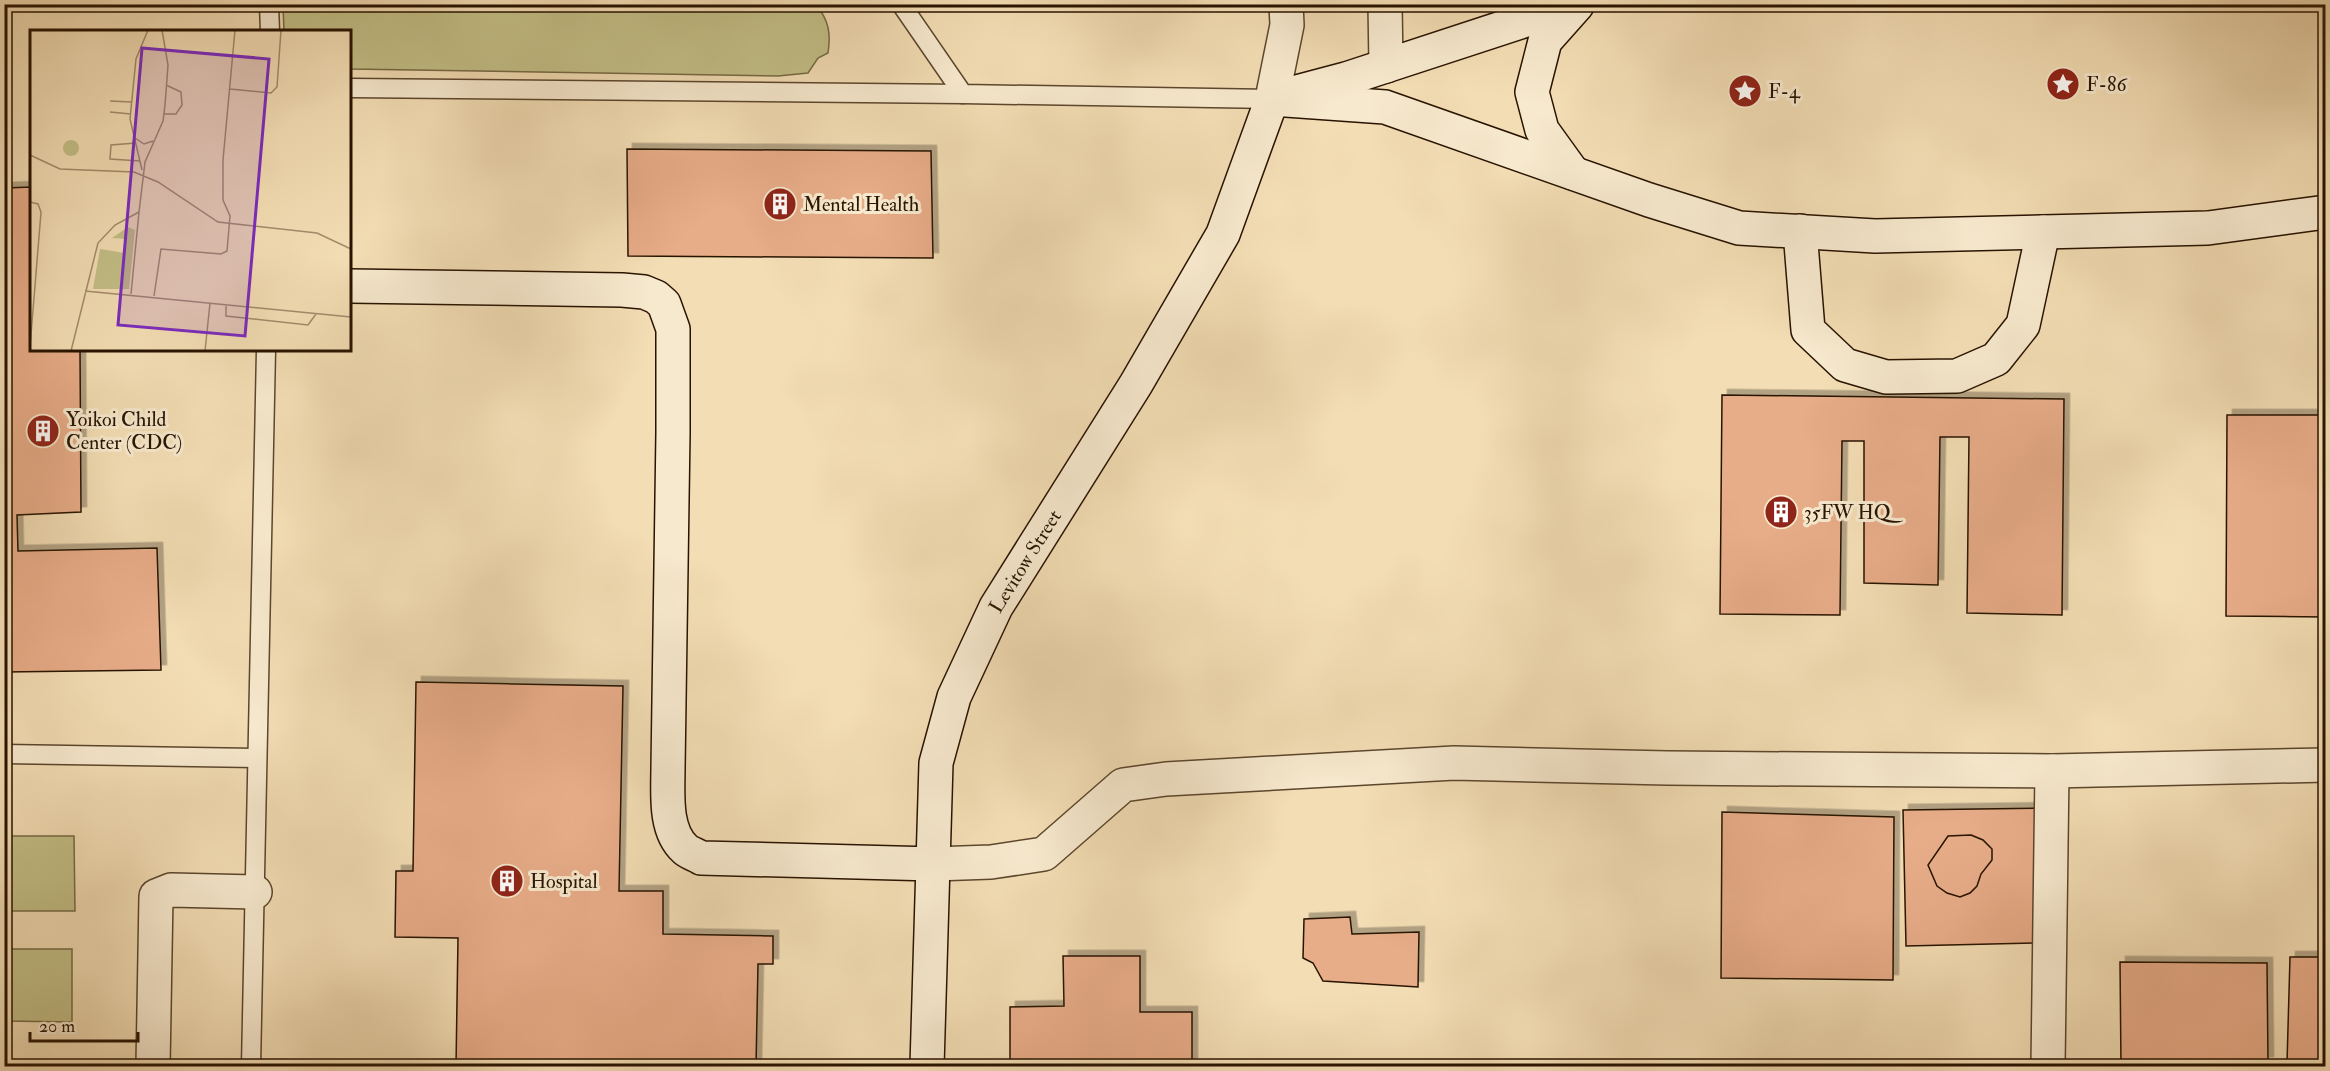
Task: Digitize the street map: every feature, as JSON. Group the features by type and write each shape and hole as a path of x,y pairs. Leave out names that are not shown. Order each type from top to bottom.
{"street":[{"name":"Levitow Street","path":"927,1066 936,763 954,697 996,607 1136,384 1223,234 1272,99 1287,25 1286,4"},
{"path":"1385,4 1386,66"},
{"path":"1272,99 1386,66 1533,11 1576,4"},
{"path":"1573,173 1542,130 1532,92 1545,41 1576,4"},
{"path":"1272,99 1385,107 1649,200 1739,228 1875,236 2208,228 2325,212"},
{"path":"1800,231 1808,330 1845,365 1886,377 1957,376 1996,359 2023,325 2043,232"},
{"path":"351,286 644,292 656,297 664,304 670,318 673,341 668,811 670,825 684,849 702,858 933,864 991,862 1044,854 1123,785 1166,779 1454,763 1667,768 2052,771 2325,765"},
{"path":"2048,1066 2052,771"},
{"path":"153,1066 156,896 171,890 255,892"}],"lane":[{"path":"269,4 270,30"},
{"path":"901,4 963,94"},
{"path":"351,88 1272,99"},
{"path":"251,1066 266,351"},
{"path":"4,754 257,758"}],"shaded area":[{"path":"609,4 610,7 723,10 724,5 816,5 824,16 829,40 828,53 818,58 808,73 778,76 351,69 351,30 284,30 283,5"},
{"path":"5,836 74,836 75,911 5,911"},
{"path":"5,949 72,949 72,1022 5,1021"}],"building":[{"name":"Mental Health","path":"627,149 931,151 933,258 628,256"},
{"name":"Yoikoi Child Center (CDC)","path":"30,187 30,351 80,351 81,512 17,515 18,551 157,548 161,670 4,672 4,188"},
{"name":"35FW HQ","path":"1722,395 2064,399 2062,615 1967,613 1969,437 1940,437 1938,585 1864,583 1864,441 1842,441 1840,615 1720,614"},
{"path":"2227,415 2326,415 2326,617 2226,616"},
{"name":"Hospital","path":"416,682 623,686 619,891 663,891 663,934 773,936 773,964 758,964 756,1066 456,1066 458,938 395,937 396,871 413,871"},
{"path":"2044,808 2038,943 1906,946 1903,810"},
{"path":"1722,812 1894,817 1893,980 1721,978"},
{"path":"1971,835 1983,840 1992,849 1992,860 1981,874 1977,886 1970,893 1960,897 1947,893 1937,886 1928,865 1948,836"},
{"path":"1350,917 1352,934 1419,932 1418,987 1323,981 1313,963 1303,958 1304,919"},
{"path":"1063,956 1140,956 1140,1012 1192,1012 1192,1066 1010,1066 1010,1007 1064,1006"},
{"path":"2290,957 2326,957 2326,1062 2287,1063"},
{"path":"2120,962 2267,963 2268,1062 2189,1066 2121,1066"}],"place":[{"name":"F-86","path":"2063,84"},
{"name":"F-4","path":"1745,91"},
{"name":"Mental Health","path":"780,204"},
{"name":"Yoikoi Child Center (CDC)","path":"43,431"},
{"name":"35FW HQ","path":"1781,512"},
{"name":"Hospital","path":"507,881"}]}
